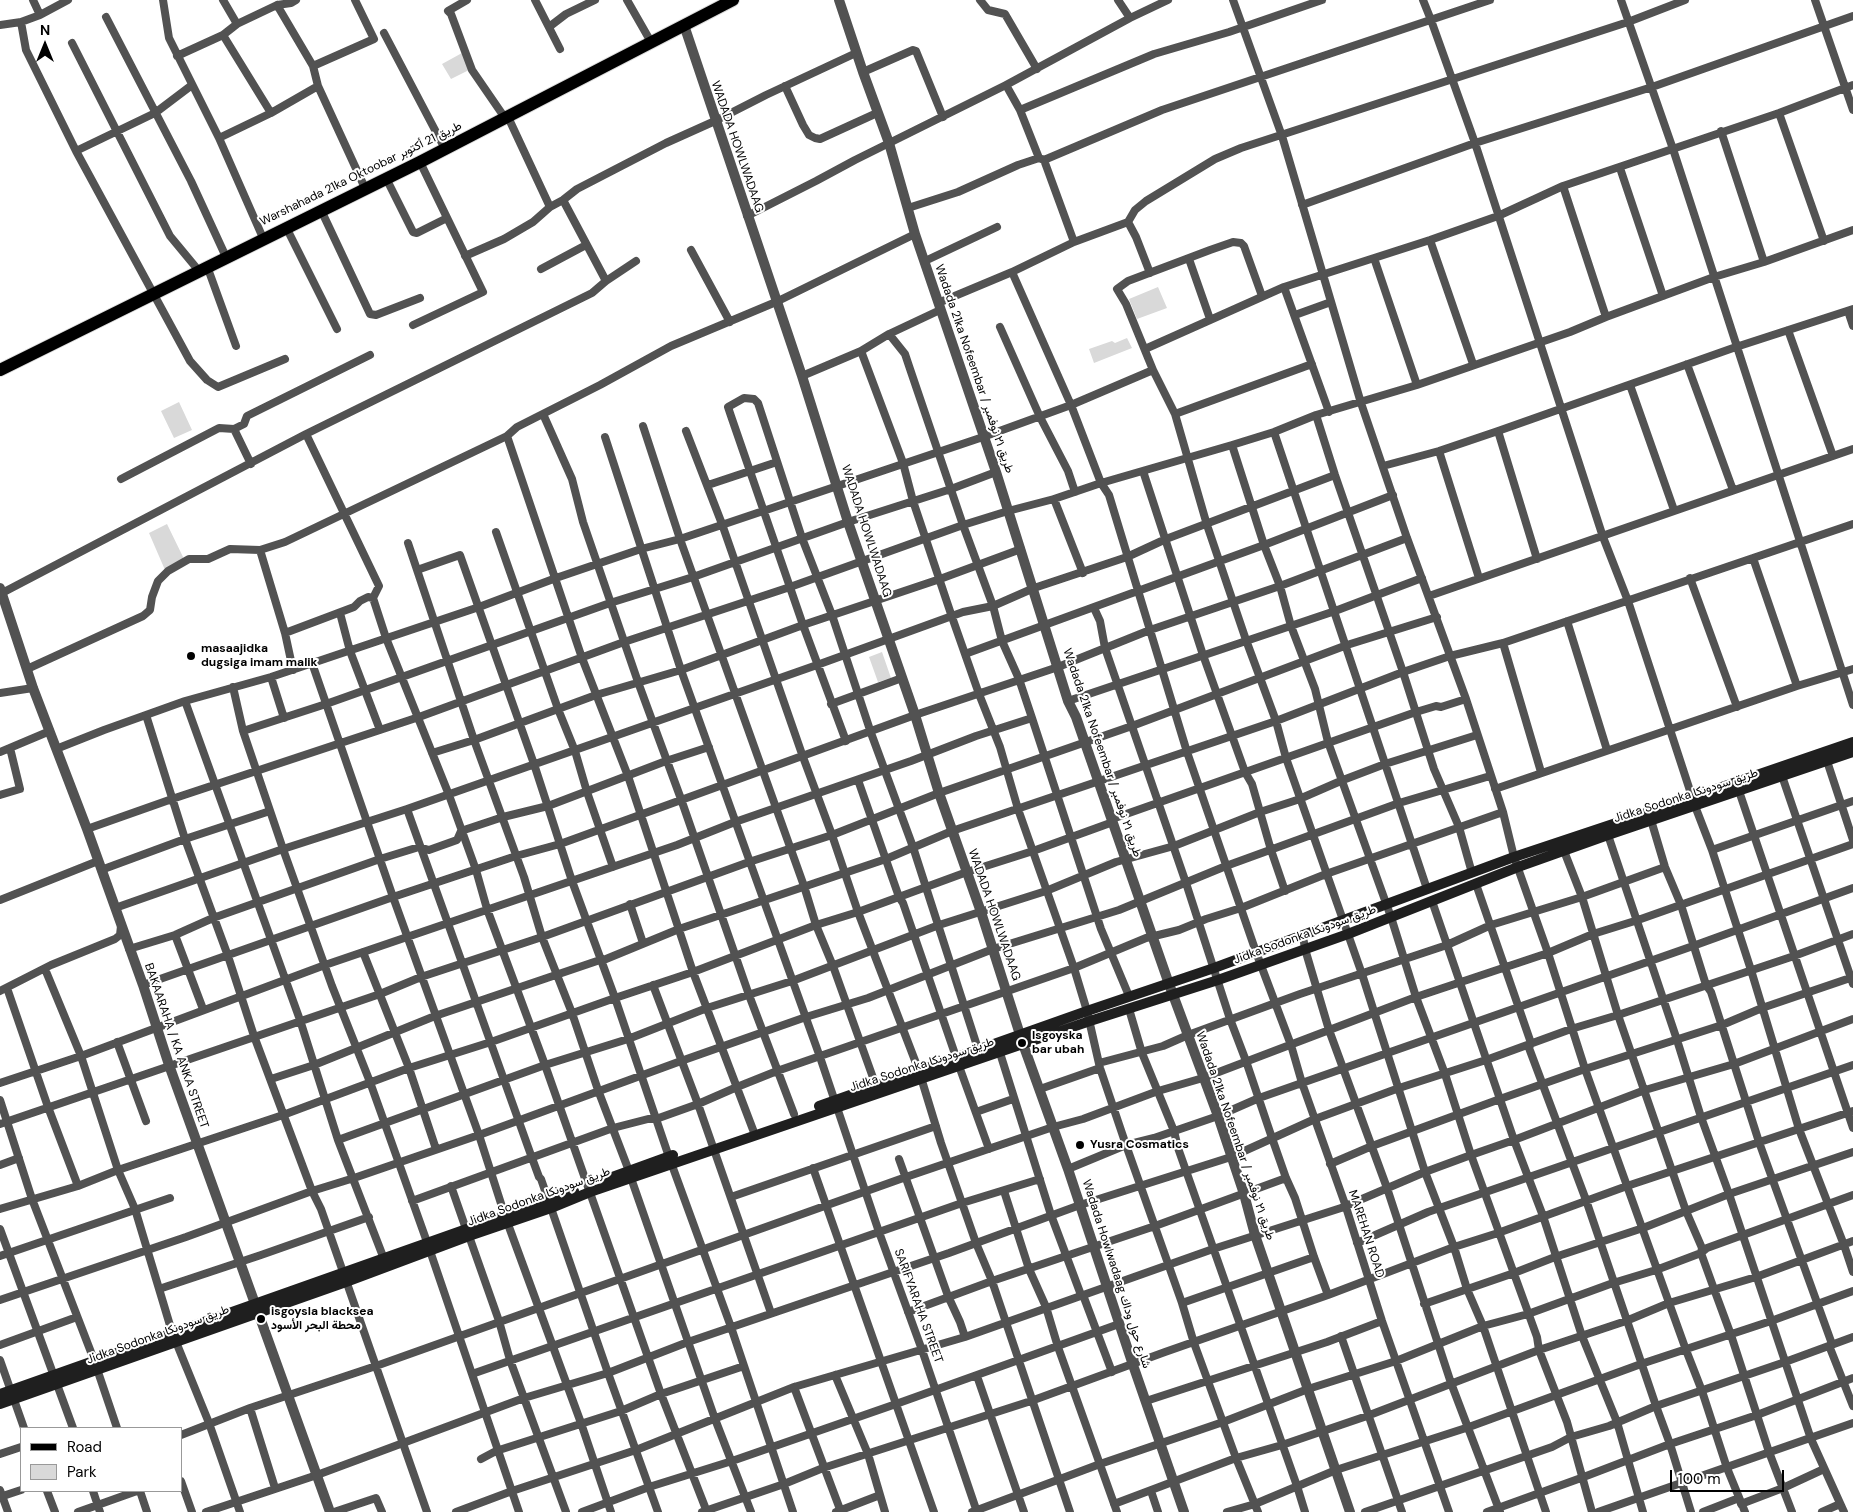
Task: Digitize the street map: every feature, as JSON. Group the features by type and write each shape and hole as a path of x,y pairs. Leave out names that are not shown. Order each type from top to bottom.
{"main road":[{"name":"Warshahada 21ka Oktoobar طريق 21 أكتوبر","path":"0,370 286,226 420,162 733,0"},
{"name":"Jidka Sodonka طريق سودونكا","path":"957,1062 978,1049 1090,1021 1129,1009 1348,934 1518,867 1651,820 1694,802 1739,791 1853,742"},
{"name":"Jidka Sodonka طريق سودونكا","path":"0,1394 12,1394 56,1379 344,1278 467,1232 550,1205 630,1174 957,1062 1000,1053 1022,1039 1088,1011 1303,936 1514,856 1694,802 1780,772 1827,761 1853,752"},
{"name":"Jidka Sodonka طريق سودونكا","path":"754,1132 794,1114 835,1104 876,1086 920,1075"},
{"name":"Jidka Sodonka طريق سودونكا","path":"344,1278 384,1260 428,1246"},
{"name":"Jidka Sodonka طريق سودونكا","path":"0,1404 12,1394"}],"street":[{"path":"33,0 40,15"},
{"path":"0,25 20,22 40,15 68,0"},
{"path":"163,0 169,38 219,138 263,238"},
{"path":"223,0 237,24"},
{"path":"313,66 374,39 355,0"},
{"path":"467,0 448,11 451,14 472,70 506,118 550,207"},
{"path":"535,0 560,49"},
{"path":"549,27 566,14 595,0"},
{"path":"627,0 650,42"},
{"name":"Wadada 21ka Nofeembar / طريق ٢١ نوفمبر","path":"839,0 889,143 915,234 996,472 1068,701 1076,717 1113,820 1168,984 1218,1116 1244,1194 1255,1235 1350,1512"},
{"path":"980,0 988,10 1005,14 1037,69"},
{"path":"1118,0 1130,18"},
{"path":"747,216 1006,85 1130,18 1168,0"},
{"path":"1020,110 1154,54 1322,0"},
{"path":"1423,0 1453,78 1603,537 1628,601 1694,802 1725,888 1799,1129 1853,1272"},
{"path":"908,208 958,192 1018,164 1042,159 1162,110 1490,0"},
{"path":"1621,0 1673,149 1853,705"},
{"path":"802,376 861,351 939,307 1074,242 1128,222 1135,210 1146,201 1215,159 1241,148 1628,22 1685,0"},
{"path":"1815,0 1849,86 1853,110"},
{"path":"177,56 224,35 237,24 277,4 292,1"},
{"path":"1236,1 1242,27 1262,77 1282,136 1362,403 1407,538 1466,699 1514,856 1534,910 1571,1029 1643,1228 1656,1270 1702,1391 1726,1468 1745,1512"},
{"path":"277,4 313,66 318,86 365,188"},
{"path":"1302,205 1475,143 1652,86 1853,16"},
{"path":"106,17 154,113 191,181 226,257"},
{"path":"20,22 26,50 76,151 190,361 207,380 218,387 286,359"},
{"name":"WADADA HOWLWADAAG","path":"684,25 802,376 848,522 915,715 952,831 968,872 1022,1039"},
{"path":"384,33 445,149"},
{"path":"224,35 271,113"},
{"path":"72,43 170,236 203,268 236,346"},
{"path":"863,72 916,50 943,117"},
{"path":"465,256 504,239 532,222 576,189 666,143 856,53"},
{"path":"76,151 154,113 192,85"},
{"path":"1006,85 1020,110 1042,159 1074,242"},
{"path":"219,138 271,113 318,86"},
{"path":"785,86 803,125 809,135 815,138 820,139 877,113"},
{"path":"1145,349 1284,287 1323,276 1498,216 1563,186 1620,168 1721,131 1779,113 1849,86"},
{"path":"1779,113 1824,241"},
{"path":"1721,131 1764,262"},
{"path":"413,325 483,292 420,162"},
{"path":"1620,168 1663,296"},
{"path":"386,178 413,232 417,233 447,218"},
{"path":"1563,186 1606,317"},
{"path":"563,200 606,282"},
{"path":"321,210 370,314 376,316 420,298"},
{"path":"1128,222 1150,273"},
{"path":"286,226 337,329"},
{"path":"925,261 997,227"},
{"path":"87,829 419,717 624,642 790,587 963,525 1008,510 1054,499 1101,482 1188,459 1274,432 1316,415 1362,403 1417,385 1539,341 1570,332 1714,277 1764,262 1853,230"},
{"path":"27,669 143,616 150,610 152,597 158,581 168,571 189,559 208,559 230,549 260,550 285,542 507,436 517,427 671,346 776,302 915,234"},
{"path":"1430,240 1473,364"},
{"path":"1262,296 1241,242 1233,242 1128,281 1117,289 1126,304 1153,370 1175,414 1207,525 1362,974 1425,1172 1454,1247 1546,1512"},
{"path":"540,269 586,245"},
{"path":"691,250 730,322"},
{"path":"1374,258 1417,385"},
{"path":"1189,259 1210,319"},
{"path":"1,590 251,464 306,434 592,293 636,261"},
{"name":"MAREHAN ROAD","path":"1012,272 1071,405 1101,482 1109,495 1187,752 1260,964 1291,1045 1382,1321 1449,1512"},
{"path":"1284,287 1329,412"},
{"path":"1295,315 1331,302"},
{"path":"1384,466 1439,451 1736,347 1850,310 1853,326"},
{"path":"1000,327 1040,417 1068,471 1075,492"},
{"path":"1788,330 1833,456"},
{"path":"889,334 905,354 963,525 994,606 1002,641 1019,679 1110,952 1129,996"},
{"path":"861,351 902,463 952,617 979,694 994,730 1018,808 1074,968 1088,1011 1100,1066 1126,1145 1142,1185 1194,1343 1258,1512"},
{"path":"121,479 218,428 234,429 244,424 247,416 370,355"},
{"path":"1175,414 1312,364"},
{"path":"1687,364 1733,490"},
{"path":"56,749 185,701 293,670 479,607 641,549 680,539 983,437 1071,405 1153,370"},
{"path":"1630,385 1674,510"},
{"path":"846,742 802,625 728,407 744,398 754,399 758,402 802,538 832,615 871,733 913,847 978,1049"},
{"path":"543,414 572,479 583,522 610,603 737,956 749,995 794,1114"},
{"path":"1316,415 1442,789 1459,827 1472,873"},
{"path":"643,426 693,577 804,886 816,925 833,966 876,1086"},
{"path":"234,429 251,464"},
{"path":"686,431 722,524 858,912 920,1075 962,1203 992,1281 1070,1512"},
{"path":"1498,431 1537,559"},
{"path":"1274,432 1347,645 1372,727 1427,889"},
{"path":"306,434 379,586 372,598 386,638 403,676 449,794 476,870 486,909 532,1027 660,1394 705,1511 824,1468 947,1427 991,1415 1133,1365 1586,1200 1851,1112"},
{"path":"507,436 556,578 568,619 628,776 652,854 693,972 754,1132"},
{"name":"SARIFYARAHA STREET","path":"605,437 653,589 854,1154 879,1232 936,1390 975,1512"},
{"path":"1232,445 1318,703 1328,742 1371,858 1416,997 1445,1074 1539,1350 1572,1437 1581,1478 1592,1512"},
{"path":"1429,596 1853,449"},
{"path":"1439,451 1479,578"},
{"path":"708,485 777,462"},
{"path":"1143,471 1203,655 1233,734 1245,772 1252,784 1285,891"},
{"path":"243,731 326,704 610,603 693,577 996,472"},
{"path":"115,908 282,849 368,823 575,751 974,609 994,606 1034,588 1127,557 1166,539 1335,475"},
{"path":"965,654 1220,562 1393,495"},
{"path":"1054,499 1083,573"},
{"path":"271,1079 395,1033 435,1016 600,960 606,960 679,929 886,859 952,831 1018,808 1276,721 1318,703 1403,672 1450,656 1503,643 1801,541 1852,527"},
{"path":"496,532 558,709 575,751 586,792 613,867"},
{"path":"143,985 393,897 516,856 560,844 640,816 681,799 1058,666 1150,630 1280,586 1407,538"},
{"path":"408,543 474,740 530,896 542,937 558,974 598,1090 662,1264 715,1419 751,1512"},
{"path":"432,753 638,682 681,670 802,625 940,579 1021,549"},
{"path":"260,550 285,633 293,670"},
{"path":"417,570 460,555 534,764 572,881 731,1327 793,1512"},
{"path":"1752,558 1797,686"},
{"path":"1068,701 1335,611 1422,578"},
{"path":"1690,578 1737,707"},
{"name":"BAKAARAHA / KA ANKA STREET","path":"1,590 33,688 87,829 143,985 156,1028 239,1262 258,1308 332,1512"},
{"path":"285,633 340,613 354,607 360,601 372,598"},
{"path":"1094,608 1100,621 1106,648 1174,846 1230,1020 1328,1295"},
{"path":"340,613 350,650 380,730"},
{"path":"4,1122 340,1006 380,994 421,977 542,937 749,862 832,835 939,793 1132,726 1347,645 1437,617"},
{"path":"1567,621 1607,750"},
{"path":"1503,643 1541,772"},
{"path":"312,663 421,977 492,1172 506,1219 554,1346 611,1512"},
{"path":"1495,789 1670,728 1853,669"},
{"path":"271,677 284,718"},
{"path":"831,704 902,678"},
{"path":"233,686 243,731 282,849 370,1082 519,1512"},
{"path":"0,693 33,688"},
{"path":"0,1209 78,1186 118,1170 283,1115 409,1068 492,1042 693,972 816,925 858,912 968,872 1033,852 1158,803 1328,742 1416,712 1466,699"},
{"path":"185,701 300,1020 338,1140 369,1216 384,1260"},
{"path":"146,715 185,839 228,956 254,1036 312,1191 321,1209 427,1512"},
{"path":"0,1083 81,1056 325,964 652,854 735,822 1032,718"},
{"path":"0,752 50,731"},
{"path":"338,1140 545,1065 628,1039 707,1008 792,981 939,925 1046,890 1125,859 1174,846 1260,812 1297,800 1385,764 1476,735"},
{"path":"461,831 548,806 666,761 709,747"},
{"path":"0,795 20,789 10,748"},
{"path":"1827,761 1853,840"},
{"path":"1330,1164 1372,1146 1500,1099 1585,1069 1722,1025 1762,1008 1852,979 1780,772"},
{"path":"0,1300 479,1135 682,1060 806,1017 889,991 993,949 1119,910 1226,866 1399,803 1490,776"},
{"path":"858,780 989,1150"},
{"path":"1739,791 1833,1072 1851,1112 1853,1128"},
{"path":"1712,850 1853,801"},
{"path":"407,809 446,923 492,1042 504,1081 550,1205 658,1512"},
{"path":"0,900 270,811"},
{"path":"412,1201 612,1128 648,1119 656,1119 698,1104 777,1071 902,1027 964,1008 1074,968 1146,938 1179,930 1241,908 1326,874 1413,845 1502,812"},
{"path":"1651,820 1665,867 1680,905 1706,985 1711,992 1759,1142 1832,1344 1830,1348 1853,1406"},
{"path":"129,949 175,935 213,918 380,859 420,847 429,850 458,840 461,831"},
{"path":"1608,835 1664,999 1700,1117 1729,1194 1811,1438 1844,1512"},
{"path":"182,1435 250,1408 376,1366 906,1177 1053,1127 1082,1120 1158,1091 1203,1078 1416,997 1548,953 1593,934 1853,844"},
{"path":"1564,851 1582,897 1618,1015 1686,1211 1702,1248 1701,1253 1732,1335 1769,1452 1792,1512"},
{"path":"1040,1089 1404,958 1447,945 1491,925 1534,910 1582,897 1665,867"},
{"path":"1476,884 1506,966 1531,1043 1529,1048 1586,1200 1626,1321 1670,1444 1691,1512"},
{"path":"1068,1169 1126,1145 1218,1116 1259,1098 1387,1052 1693,946 1853,888"},
{"path":"1432,901 1514,1140 1543,1216 1582,1336 1617,1422 1643,1512"},
{"path":"630,904 643,943"},
{"path":"78,1186 4,989 46,968 115,938 120,934 121,926"},
{"path":"206,1512 404,1444 524,1398 608,1373 688,1342 976,1243 1051,1215 1231,1157 1315,1119 1399,1088 1794,956 1853,934"},
{"path":"175,935 203,1009"},
{"path":"1303,936 1305,949 1330,1030 1387,1188 1451,1383 1469,1426 1499,1510"},
{"path":"363,952 409,1068 436,1149"},
{"path":"46,968 81,1056 118,1170 135,1209 174,1337 209,1423 240,1512"},
{"path":"653,985 698,1104 771,1313"},
{"path":"1129,1009 1142,1053 1174,1131 1213,1249 1297,1486 1304,1512"},
{"path":"456,1512 512,1491 636,1450 794,1387 965,1337 1213,1249 1341,1208 1345,1204 1471,1154 1514,1140 1645,1090 1734,1064 1853,1019"},
{"name":"Wadada Howlwadaag شارع حول وداك","path":"1022,1039 1068,1169 1159,1444 1184,1512"},
{"path":"117,1042 146,1121"},
{"path":"1000,1053 1025,1137 1065,1255 1098,1332 1112,1372"},
{"path":"1357,1243 1439,1209 1853,1065"},
{"path":"976,1112 1013,1099"},
{"path":"0,1100 4,1122 19,1158 32,1199 117,1427"},
{"path":"731,1198 936,1126"},
{"path":"1424,1304 1643,1228 1729,1194 1853,1152"},
{"path":"0,1165 19,1158"},
{"path":"899,1158 948,1296 965,1337"},
{"path":"813,1168 934,1512"},
{"path":"908,1312 1065,1255 1156,1226 1286,1178"},
{"path":"472,1374 962,1203 1040,1179"},
{"path":"451,1186 499,1321 510,1360 566,1512"},
{"path":"1004,1191 1029,1269 1046,1307 1115,1508 1150,1491 1236,1458 1282,1445 1367,1416 1539,1350 1626,1321 1669,1303 1756,1277 1853,1241"},
{"path":"975,1512 1060,1481 1100,1464 1223,1422 1308,1389 1396,1361 1482,1326 1528,1314 1613,1283 1656,1270 1701,1253 1707,1248 1853,1194"},
{"path":"0,1256 170,1198"},
{"path":"159,1289 369,1216"},
{"path":"0,1229 73,1427"},
{"path":"1182,1303 1314,1257"},
{"path":"1227,1512 1255,1504 1336,1470 1511,1412 1642,1364 1732,1335 1853,1291"},
{"path":"0,1345 77,1317"},
{"path":"1146,1401 1382,1321"},
{"path":"582,1512 649,1487 732,1461 977,1376 1119,1324"},
{"path":"1341,1336 1352,1374 1362,1396 1367,1416 1396,1500 1402,1512"},
{"path":"1365,1512 1552,1447 1572,1437 1617,1422 1656,1406 1853,1337"},
{"path":"0,1360 24,1427"},
{"path":"481,1458 744,1366"},
{"path":"835,1375 868,1454 885,1512"},
{"path":"977,1376 1024,1512"},
{"path":"1487,1512 1499,1510 1539,1492 1670,1444 1757,1415 1853,1378"},
{"path":"794,1387 839,1512 880,1496"},
{"path":"250,1408 275,1488"},
{"path":"1598,1512 1853,1424"},
{"path":"0,1454 20,1446"},
{"path":"1703,1512 1783,1488 1824,1469"},
{"path":"182,1484 192,1512"},
{"path":"8,1512 1,1495 20,1490"},
{"path":"1150,1491 1158,1512"},
{"path":"47,1492 55,1512"},
{"path":"93,1492 99,1508"},
{"path":"78,1512 99,1508 136,1492"},
{"path":"138,1492 147,1512"},
{"path":"332,1512 376,1498 382,1512"},
{"path":"1822,1512 1840,1504"}],"green space":[{"path":"462,53 471,69 451,79 442,64"},
{"path":"1158,287 1167,308 1137,319 1129,299"},
{"path":"1127,338 1132,348 1094,363 1089,349"},
{"path":"179,402 192,430 174,438 161,411"},
{"path":"167,524 184,559 165,570 149,533"},
{"path":"882,652 891,678 878,682 869,657"}],"place":[{"name":"masaajidka dugsiga imam malik","path":"191,656"},
{"name":"Isgoyska bar ubah","path":"1022,1043"},
{"name":"Yusra Cosmatics","path":"1080,1145"},
{"name":"isgoysla blacksea محطة البحر الأسود","path":"261,1319"}]}
